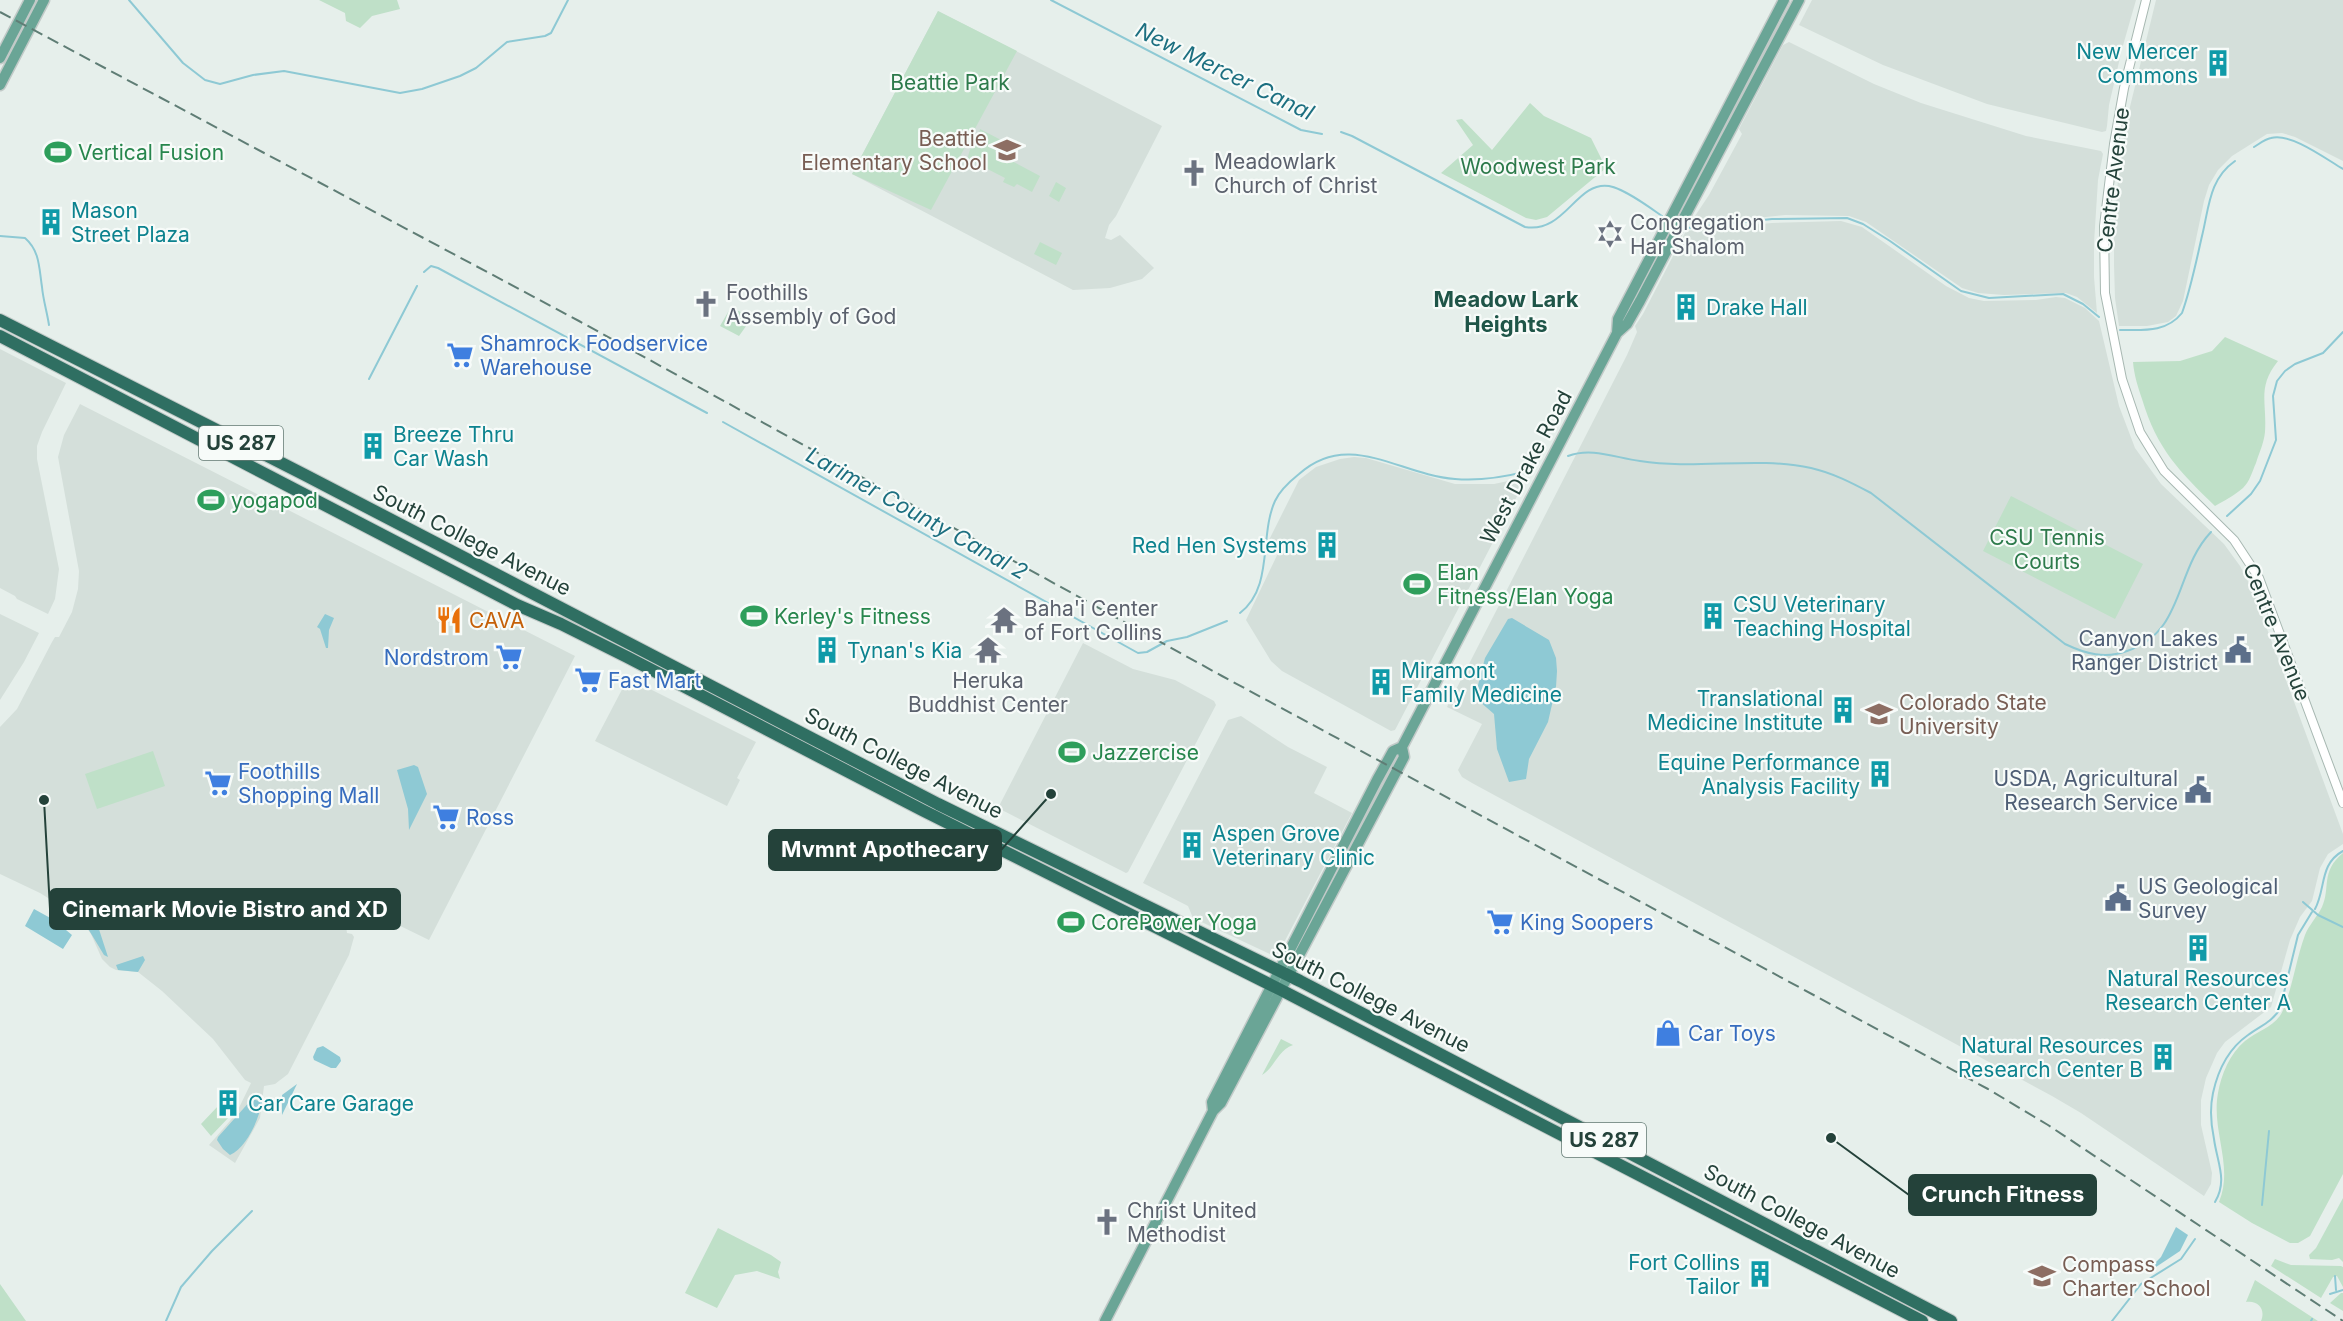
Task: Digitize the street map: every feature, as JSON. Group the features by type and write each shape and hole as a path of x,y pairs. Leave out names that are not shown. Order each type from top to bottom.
{"highway":[{"name":"South College Avenue","path":"0,320 305,475 938,804 1284,973 1951,1321"},
{"name":"South College Avenue","path":"0,336 517,605 627,657 1922,1321"},
{"path":"1073,887 1081,884 1117,899 1125,896"},
{"path":"1124,913 1133,909 1161,922 1172,919"},
{"path":"1611,1160 1615,1158 1629,1161 1640,1158"}],"main road":[{"path":"0,58 30,0"},
{"path":"0,86 44,0"},
{"name":"West Drake Road","path":"1617,333 1618,319 1784,0"},
{"name":"West Drake Road","path":"1284,973 1342,862 1352,830 1393,751 1402,747 1617,333 1627,324 1799,0"},
{"path":"1663,232 1667,240 1663,256"},
{"name":"West Drake Road","path":"1284,973 1325,908 1336,874 1404,757 1402,747"},
{"path":"1105,1321 1213,1112 1212,1102 1284,973"}],"street":[{"name":"Centre Avenue","path":"2146,0 2122,99 2112,154 2104,226 2105,292 2122,379 2140,432 2164,471 2241,548 2259,578 2343,803"}],"shaded area":[{"path":"1812,0 2136,0 2109,105 2106,131 2102,132 1987,104 1883,65 1799,25"},
{"path":"2156,0 2343,0 2343,161 2282,133 2267,134 2232,156 2218,170 2209,185 2183,301 2176,316 2168,322 2147,326 2119,326 2115,298 2114,232 2119,167 2127,119"},
{"name":"Beattie Elementary School","path":"938,11 1162,126 1116,216 1109,225 1105,238 1111,240 1120,235 1154,268 1142,279 1110,288 1073,290 852,174"},
{"path":"1789,42 1874,84 1921,103 2026,136 2101,151 2103,154 2098,180 2094,243 2097,313 2077,297 2066,293 2004,295 1978,293 1962,288 1866,222 1849,216 1785,215 1689,225 1709,195 1742,134 1739,129 1783,45"},
{"name":"Colorado State University","path":"1841,221 1862,227 1946,286 1969,298 1984,301 2036,300 2056,297 2065,298 2085,308 2099,321 2119,406 2135,448 2161,484 2224,544 2240,566 2253,591 2343,834 2343,844 2328,854 2320,868 2312,901 2300,917 2290,940 2271,1007 2225,1042 2217,1053 2206,1078 2201,1100 2201,1125 2212,1173 2211,1184 2204,1196 2052,1096 1472,783 1462,777 1458,770 1482,724 1447,707 1627,355 1637,332 1635,326 1686,231 1772,223"},
{"path":"0,349 66,383 37,446 37,459 59,569 55,599 48,614 0,588"},
{"name":"Foothills Shopping Mall","path":"80,404 575,656 429,940 382,917 375,926 369,927 368,919 346,926 347,933 354,937 349,955 288,1074 275,1084 264,1086 260,1118 235,1163 209,1145 236,1114 251,1083 245,1080 213,1039 162,991 138,972 116,970 110,967 102,959 91,934 83,923 40,893 0,874 0,727 17,709 52,642 55,637 59,637 72,612 78,589 79,571 58,457 64,435"},
{"path":"1354,457 1366,458 1455,484 1494,484 1527,477 1395,730 1391,731 1282,671 1271,661 1246,620 1280,549 1268,542 1299,480 1316,467"},
{"path":"0,614 39,633 0,700"},
{"path":"1083,643 1133,669 1175,680 1214,701 1216,705 1126,873 998,808"},
{"path":"628,678 756,742 737,778 740,780 727,806 595,741"},
{"path":"1241,716 1288,747 1327,767 1314,793 1352,813 1278,954 1272,955 1193,918 1188,906 1143,883 1228,720"}],"green space":[{"path":"319,0 397,0 400,9 372,16 360,28 346,21 345,13"},
{"name":"Beattie Park","path":"938,11 1017,51 931,210 852,174"},
{"name":"Woodwest Park","path":"1530,103 1544,116 1591,138 1606,168 1547,217 1536,220 1526,218 1441,173 1473,145 1456,120 1462,119 1492,150"},
{"path":"980,129 1001,140 995,152 1040,176 1032,192 1017,184 1014,187 1003,182 1005,178 968,159"},
{"path":"1056,182 1066,188 1059,202 1049,196"},
{"path":"1040,242 1062,253 1056,265 1034,254"},
{"path":"731,307 748,316 749,322 739,336 720,326"},
{"path":"2225,337 2278,361 2271,370 2265,387 2264,436 2251,476 2243,488 2215,506 2180,470 2162,446 2148,417 2136,381 2133,362 2180,361 2212,351"},
{"name":"CSU Tennis Courts","path":"2011,496 2143,564 2115,619 1983,551"},
{"path":"153,751 165,786 97,809 85,774"},
{"path":"2343,853 2343,1174 2310,1236 2298,1243 2290,1243 2219,1202 2224,1175 2217,1121 2218,1093 2221,1079 2235,1052 2245,1041 2272,1024 2280,1016 2305,935 2325,900 2331,867"},
{"path":"1281,1039 1293,1045 1288,1047 1262,1075"},
{"path":"219,1105 230,1116 211,1136 201,1124"},
{"path":"2343,1198 2343,1262 2339,1258 2310,1259 2309,1255 2316,1248"},
{"path":"718,1228 781,1262 778,1272 780,1279 757,1271 735,1275 717,1308 685,1293"},
{"path":"2275,1259 2291,1265 2341,1266 2343,1267 2343,1287 2337,1276 2333,1277 2321,1298 2271,1266"},
{"path":"2255,1280 2318,1321 2261,1321 2260,1306 2254,1302 2246,1302"},
{"path":"0,1284 26,1321 0,1321"},
{"path":"2343,1293 2343,1311 2330,1303"}],"water":[{"path":"325,614 334,618 329,630 328,648 317,627"},
{"path":"1512,618 1549,640 1556,658 1557,671 1548,722 1529,759 1526,779 1509,782 1497,749 1494,714 1479,701 1476,693 1485,658 1508,619"},
{"path":"414,765 418,767 427,794 409,830 408,809 397,770"},
{"path":"34,909 54,920 72,935 63,949 25,926"},
{"path":"94,916 108,957 104,955 84,922"},
{"path":"143,956 145,960 138,972 118,970 116,965"},
{"path":"323,1046 340,1057 341,1061 336,1068 314,1060 317,1048"},
{"path":"297,1084 282,1115 282,1095"},
{"path":"252,1099 262,1102 258,1116 242,1146 230,1155 217,1140 218,1137"},
{"path":"2176,1227 2188,1235 2180,1251 2153,1269 2151,1267 2161,1257"}],"waterway":[{"name":"New Mercer Canal","path":"129,0 183,63 205,80 220,84 253,75 284,71 400,93 422,89 460,76 476,68 507,42 551,33 568,0"},
{"name":"New Mercer Canal","path":"1051,0 1301,130 1322,134"},
{"name":"New Mercer Canal","path":"1341,132 1525,227 1539,227 1550,223 1588,191 1609,186 1637,199 1662,216"},
{"name":"New Mercer Canal","path":"2254,147 2271,138 2288,139 2343,169"},
{"name":"New Mercer Canal","path":"2120,330 2154,329 2169,324 2182,313 2211,195 2220,176 2235,161"},
{"name":"New Mercer Canal","path":"1687,228 1772,219 1847,218 1863,224 1890,241 1961,291 1989,298 2063,294 2083,304 2099,317"},
{"name":"Larimer County Canal 2","path":"0,236 25,238 34,248 49,325"},
{"name":"Larimer County Canal 2","path":"424,272 431,266 438,268 707,413"},
{"name":"Larimer County Canal 2","path":"369,379 417,286"},
{"name":"Larimer County Canal 2","path":"2227,516 2251,494 2260,481 2276,440 2273,396 2277,381 2295,364 2323,353 2343,332"},
{"name":"Larimer County Canal 2","path":"723,422 1138,653 1147,652 1167,641 1187,637 1227,621"},
{"name":"Larimer County Canal 2","path":"1568,456 1595,453 1640,461 1683,464 1769,463 1811,468 1835,475 1871,493 2065,644 2103,655 2127,651 2146,642 2159,630 2177,599 2190,564 2211,532"},
{"name":"Larimer County Canal 2","path":"1240,613 1251,602 1258,589 1270,515 1279,493 1288,483 1318,461 1337,455 1356,455 1375,458 1434,476 1455,479 1492,478 1528,471"},
{"path":"2315,909 2326,870 2335,856 2343,851"},
{"path":"2303,902 2318,915 2343,927"},
{"path":"2215,1202 2219,1194 2221,1178 2211,1110 2218,1076 2235,1047 2248,1035 2270,1021 2280,1009 2298,935 2312,912"},
{"path":"2262,1205 2269,1131"},
{"path":"166,1321 181,1287 212,1251 252,1211"},
{"path":"2112,1321 2141,1284 2181,1259 2195,1239"},
{"path":"2335,1276 2336,1290"},
{"path":"2330,1294 2343,1290"}],"railway":[{"path":"0,12 579,321 1222,676 1988,1089 2048,1125 2343,1321"}],"place":[{"name":"New Mercer Commons","path":"2218,63"},
{"name":"Beattie Elementary School","path":"1007,150"},
{"name":"Vertical Fusion","path":"58,152"},
{"name":"Meadowlark Church of Christ","path":"1194,173"},
{"name":"Mason Street Plaza","path":"51,222"},
{"name":"Congregation Har Shalom","path":"1610,234"},
{"name":"Foothills Assembly of God","path":"706,304"},
{"name":"Drake Hall","path":"1686,307"},
{"name":"Shamrock Foodservice Warehouse","path":"460,355"},
{"name":"Breeze Thru Car Wash","path":"373,446"},
{"name":"yogapod","path":"211,500"},
{"name":"Red Hen Systems","path":"1327,545"},
{"name":"Elan Fitness/Elan Yoga","path":"1417,584"},
{"name":"Kerley's Fitness","path":"754,616"},
{"name":"CSU Veterinary Teaching Hospital","path":"1713,616"},
{"name":"CAVA","path":"449,620"},
{"name":"Baha'i Center of Fort Collins","path":"1004,620"},
{"name":"Tynan's Kia","path":"827,650"},
{"name":"Heruka Buddhist Center","path":"988,650"},
{"name":"Canyon Lakes Ranger District","path":"2238,650"},
{"name":"Nordstrom","path":"509,657"},
{"name":"Fast Mart","path":"588,680"},
{"name":"Miramont Family Medicine","path":"1381,682"},
{"name":"Translational Medicine Institute","path":"1843,710"},
{"name":"Colorado State University","path":"1879,714"},
{"name":"Jazzercise","path":"1072,752"},
{"name":"Equine Performance Analysis Facility","path":"1880,774"},
{"name":"Foothills Shopping Mall","path":"218,783"},
{"name":"USDA, Agricultural Research Service","path":"2198,790"},
{"name":"Mvmnt Apothecary","path":"1051,794"},
{"name":"Cinemark Movie Bistro and XD","path":"44,800"},
{"name":"Ross","path":"446,817"},
{"name":"Aspen Grove Veterinary Clinic","path":"1192,845"},
{"name":"US Geological Survey","path":"2118,898"},
{"name":"CorePower Yoga","path":"1071,922"},
{"name":"King Soopers","path":"1500,922"},
{"name":"Natural Resources Research Center A","path":"2198,948"},
{"name":"Car Toys","path":"1668,1033"},
{"name":"Natural Resources Research Center B","path":"2163,1057"},
{"name":"Car Care Garage","path":"228,1103"},
{"name":"Crunch Fitness","path":"1831,1138"},
{"name":"Christ United Methodist","path":"1107,1222"},
{"name":"Fort Collins Tailor","path":"1760,1274"},
{"name":"Compass Charter School","path":"2042,1276"}],"district":[{"name":"Meadow Lark Heights","path":"1506,312"}]}
